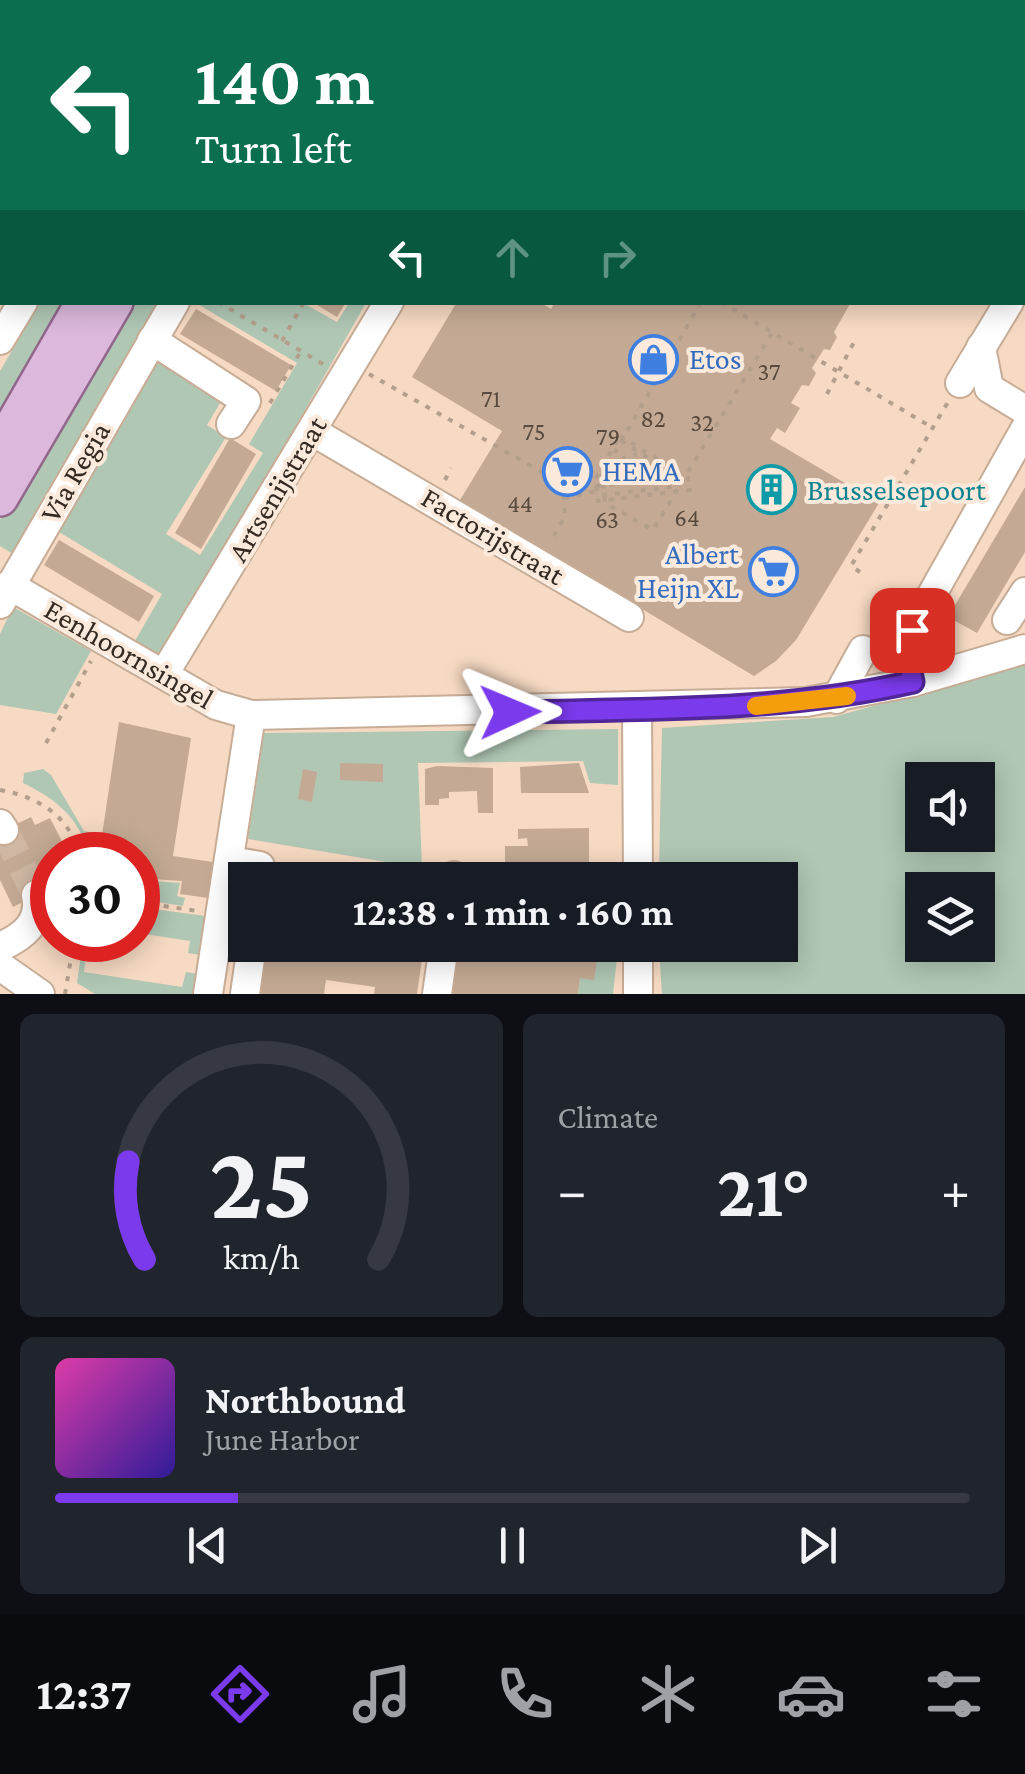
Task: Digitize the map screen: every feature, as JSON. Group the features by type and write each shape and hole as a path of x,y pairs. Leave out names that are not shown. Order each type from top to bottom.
{"main road":[{"path":"0,448 82,305"},
{"name":"Via Regia","path":"0,498 113,305"}],"street":[{"path":"1,338 20,305"},
{"name":"Via Regia","path":"5,595 173,305"},
{"name":"Artsenijstraat","path":"164,674 387,305"},
{"path":"955,390 1007,305"},
{"path":"152,340 238,412"},
{"path":"982,347 990,388 1025,410"},
{"path":"913,682 907,652 912,630 1025,429"},
{"name":"Factorijstraat","path":"312,430 629,617"},
{"path":"1007,620 1025,592"},
{"name":"Eenhoornsingel","path":"5,595 103,639 216,704 252,716 638,709 836,699 913,682 1025,649"},
{"path":"836,699 863,650"},
{"path":"638,709 638,862"},
{"path":"208,994 252,716"},
{"path":"230,861 236,862"},
{"path":"0,947 30,927"},
{"path":"245,994 250,962"},
{"path":"438,994 442,962"},
{"path":"638,962 638,994"},
{"path":"0,966 40,994"}],"path":[{"path":"223,305 313,359"},
{"path":"282,340 302,305"},
{"path":"699,305 602,475 605,502 654,530 681,478 772,333"},
{"path":"726,305 933,428"},
{"path":"827,394 854,342"},
{"path":"238,412 265,412 301,351"},
{"path":"383,382 492,448 563,484 566,516 539,562"},
{"path":"860,572 851,566 955,390"},
{"path":"620,436 672,467 688,478 690,490 598,502 595,478 620,436"},
{"path":"622,441 681,478"},
{"path":"626,474 627,454 640,453"},
{"path":"595,478 672,467"},
{"path":"564,498 681,478"},
{"path":"596,491 680,486"},
{"path":"874,527 884,533"},
{"path":"46,743 103,639"},
{"path":"0,790 29,796 52,810 70,832"},
{"path":"160,905 220,915"},
{"path":"65,994 70,962"}],"green space":[{"path":"39,305 70,305 0,424 0,371"},
{"path":"128,305 160,305 13,554 0,546 0,520"},
{"path":"199,305 307,305 337,322 348,305 365,305 161,662 132,646 162,594 54,529 160,357 223,398 207,425 226,437 166,534 200,555 263,453 249,444 297,363"},
{"path":"13,607 91,651 56,714 0,705 0,634"},
{"path":"1025,664 1025,994 662,994 660,962 798,962 798,862 659,862 662,728 833,717"},
{"path":"618,729 618,785 590,783 583,761 418,763 422,862 386,862 248,839 264,733"},
{"path":"43,769 51,775 84,831 89,832 81,832 65,811 23,783 24,773"},
{"path":"160,882 180,883 177,896 185,898 183,906 160,902"},
{"path":"160,910 206,916 200,955 188,953 190,941 160,936"},
{"path":"80,962 85,962 84,972 182,987 186,972 198,974 195,994 95,994 77,983"},
{"path":"590,962 617,962 613,994 578,994 580,978"}],"building":[{"path":"317,305 344,305 337,317"},
{"name":"Brusselsepoort","path":"455,305 545,305 551,309 553,305 849,305 834,332 837,337 830,350 824,349 812,368 816,373 809,386 802,385 791,403 800,408 785,433 777,428 770,439 879,503 796,640 754,676 460,500 502,431 412,377"},
{"path":"196,309 291,365 276,391 180,334"},
{"path":"230,438 256,454 201,549 175,533"},
{"path":"1025,487 1025,552 977,633 948,617"},
{"path":"59,540 154,596 139,622 44,565"},
{"path":"119,722 191,738 173,856 213,862 208,898 180,894 182,881 160,880 160,832 102,832"},
{"path":"340,763 383,764 383,782 340,780"},
{"path":"579,763 589,793 521,793 520,767"},
{"path":"493,768 493,813 478,813 477,791 449,792 449,798 439,799 439,805 425,805 425,769"},
{"path":"303,769 317,772 312,802 298,799"},
{"path":"31,817 35,825 50,818 57,832 30,832 30,898 13,907 0,880 0,832"},
{"path":"589,828 589,862 505,862 505,846 528,846 527,838 518,839 518,829"},
{"path":"260,962 422,962 417,994 374,994 375,987 326,980 324,994 255,994"},
{"path":"454,962 597,962 594,980 580,978 578,994 449,994"}],"tunnel":[{"path":"4,830 30,883"}],"slow traffic":[{"path":"756,706 847,696"}],"place":[{"name":"Etos","path":"654,359"},
{"name":"HEMA","path":"567,471"},
{"name":"Brusselsepoort","path":"772,490"},
{"name":"Albert Heijn XL","path":"774,571"}],"route":[{"path":"510,712 769,705 874,691 913,682 907,652 912,630"}]}
